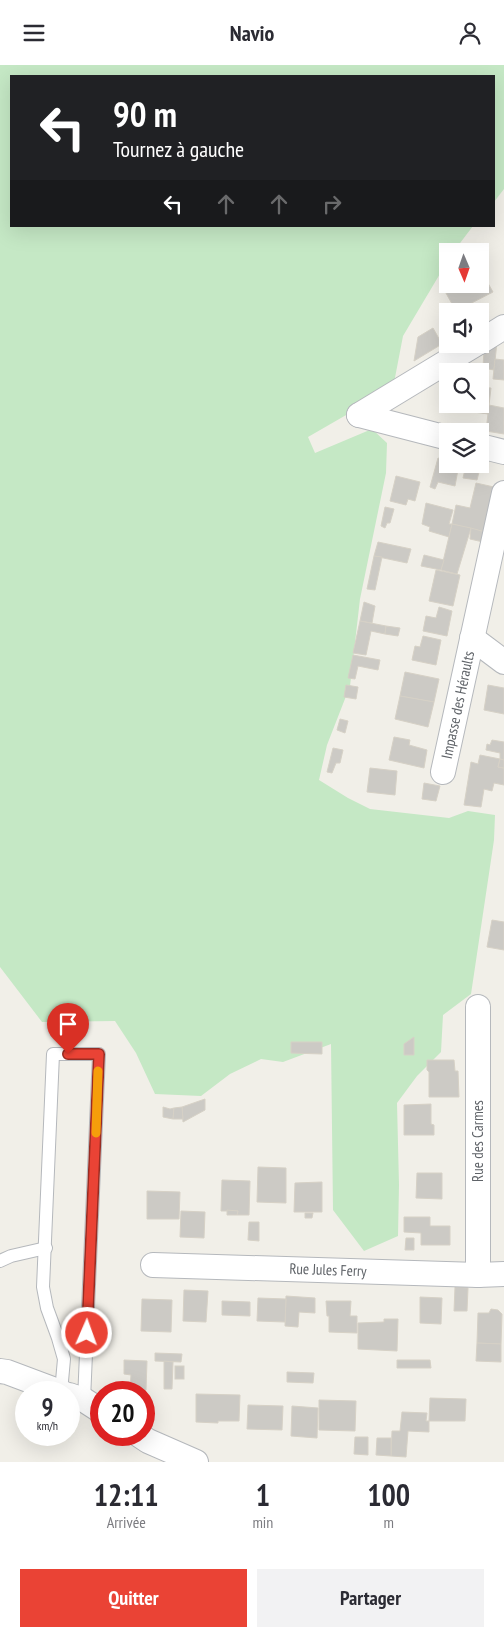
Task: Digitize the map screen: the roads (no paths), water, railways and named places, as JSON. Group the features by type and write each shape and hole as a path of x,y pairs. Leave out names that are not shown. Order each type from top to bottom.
{"street":[{"path":"489,336 504,327"},
{"path":"439,435 359,415 461,353"},
{"path":"489,448 504,452"},
{"name":"Impasse des Héraults","path":"443,772 504,493"},
{"name":"Impasse des Héraults","path":"472,638 504,661"},
{"name":"Rue des Carmes","path":"478,1007 478,1275"},
{"name":"Rue Jules Ferry","path":"153,1265 478,1275 504,1274"},
{"path":"0,1371 31,1381"},
{"path":"155,1444 196,1462"}],"lane":[{"path":"71,1381 47,1309 43,1287 53,1054 99,1054 77,1381"},
{"path":"0,1261 11,1256 46,1248"}]}
